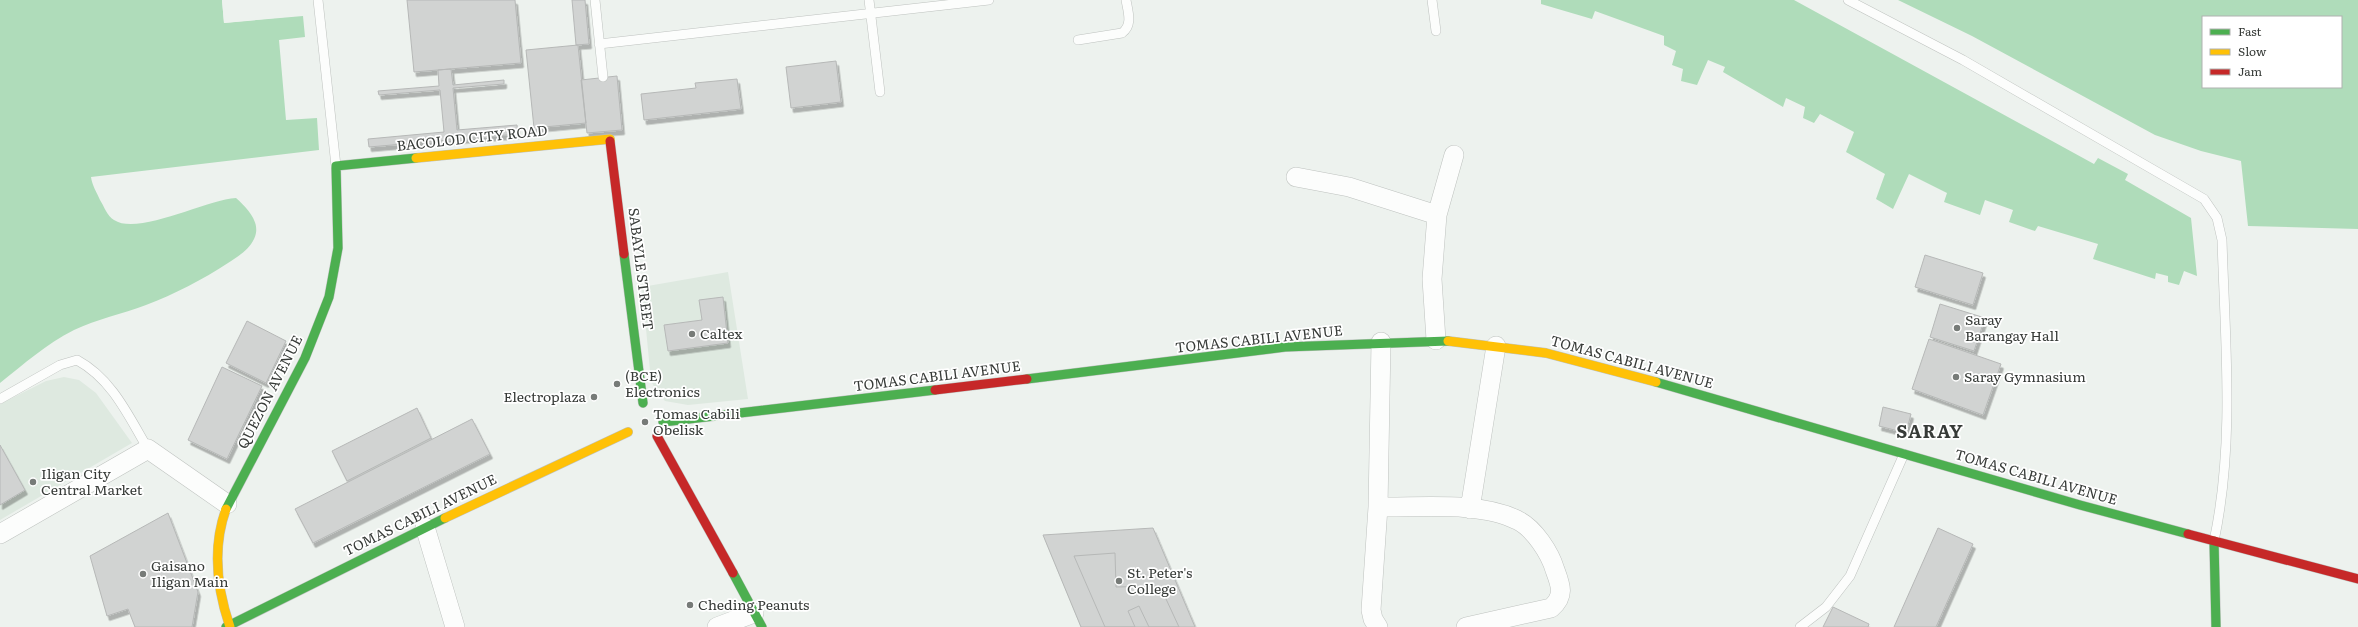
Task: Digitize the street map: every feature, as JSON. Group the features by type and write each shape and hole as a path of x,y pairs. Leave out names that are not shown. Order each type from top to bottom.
{"street":[{"name":"BACOLOD CITY ROAD","path":"336,166 610,139"},
{"name":"SABAYLE STREET","path":"610,139 643,403"},
{"path":"1436,340 1432,279 1437,215 1454,155"},
{"name":"QUEZON AVENUE","path":"228,627 219,582 218,540 227,504 305,357 329,298 337,271 339,240 336,166"},
{"path":"1296,177 1349,187 1437,215"},
{"name":"TOMAS CABILI AVENUE","path":"663,422 760,412 1285,347 1436,340 1546,353 1605,367 2080,505 2358,579"},
{"path":"1378,627 1373,619 1371,610 1378,507 1381,342"},
{"path":"1470,509 1496,346"},
{"path":"633,406 643,403 653,405"},
{"path":"647,441 657,436 663,422 660,412"},
{"path":"625,420 628,432 636,439"},
{"name":"TOMAS CABILI AVENUE","path":"228,627 425,527 628,432"},
{"path":"657,436 758,620 717,627"},
{"path":"0,534 148,449 227,504"},
{"path":"1378,507 1470,509 1499,514 1518,520 1535,535 1554,565 1562,589 1558,602 1551,608 1466,627"},
{"path":"425,527 455,627"},
{"path":"2214,541 2216,627"}],"lane":[{"path":"318,0 336,166"},
{"path":"595,0 603,77"},
{"path":"869,0 880,92"},
{"path":"599,44 871,12 989,0"},
{"path":"1078,40 1122,33 1127,30 1130,25 1126,0"},
{"path":"1432,0 1436,31"},
{"path":"1848,0 1963,60 2204,199 2217,218 2223,248 2227,449 2222,505 2214,541"},
{"path":"0,399 60,365 77,360 92,368 110,385 148,449"},
{"path":"1800,627 1826,607 1850,576 1904,454"}],"shaded area":[{"path":"0,0 222,0 224,23 303,16 305,37 279,40 286,120 317,118 319,150 91,177 93,186 100,200 114,220 125,224 139,224 155,221 223,200 236,198 249,211 255,222 256,233 254,239 249,247 239,256 198,281 157,301 74,330 54,342 0,383"},
{"path":"1541,0 1794,0 2094,164 2098,158 2128,174 2125,180 2191,218 2197,276 2184,271 2179,285 2168,282 2168,276 2156,273 2155,279 2093,259 2098,244 2038,226 2035,231 2009,222 2013,210 1985,200 1980,215 1944,202 1947,193 1909,174 1893,209 1876,199 1885,174 1846,152 1854,132 1820,114 1814,123 1803,118 1805,107 1786,98 1783,107 1723,72 1725,67 1708,60 1697,85 1681,81 1683,69 1672,65 1676,51 1664,45 1664,36 1595,11 1592,19 1541,4"},
{"path":"1898,0 2358,0 2358,229 2248,226 2241,161 2201,151 2155,135 1972,36"},
{"name":"Caltex","path":"728,272 748,399 688,405 665,401 657,392 651,381 642,287"},
{"name":"Iligan City Central Market","path":"64,377 79,380 96,393 132,443 0,520 0,404 46,381"}],"pier":[{"path":"222,0 224,0 226,21 305,15 224,23"}],"building":[{"path":"407,0 515,0 521,63 414,72"},
{"path":"572,0 585,0 589,44 576,45"},
{"path":"578,45 586,123 534,128 526,50"},
{"path":"836,61 841,102 791,108 786,67"},
{"path":"451,69 453,85 504,80 504,84 453,88 457,130 517,125 518,134 369,147 368,139 444,132 440,90 379,95 378,91 439,86 438,70"},
{"path":"617,76 622,130 587,133 581,80"},
{"path":"737,79 741,109 644,120 641,94 696,88 695,83"},
{"path":"1925,255 1983,273 1973,305 1915,287"},
{"path":"723,297 728,343 668,351 664,325 702,320 699,300"},
{"name":"Saray Barangay Hall","path":"1940,304 1985,318 1974,351 1930,337"},
{"path":"247,321 286,341 266,383 226,363"},
{"name":"Saray Gymnasium","path":"1929,339 2001,364 1983,415 1912,389"},
{"path":"222,367 262,386 227,459 188,440"},
{"path":"1883,407 1911,414 1906,433 1879,426"},
{"path":"417,408 431,438 347,481 332,451"},
{"path":"472,419 490,454 313,543 295,509"},
{"path":"0,445 25,490 0,505"},
{"name":"Gaisano Iligan Main","path":"168,513 198,592 192,627 135,627 128,609 107,616 90,556"},
{"name":"St. Peter's College","path":"1153,528 1195,627 1081,627 1043,535"},
{"path":"1938,528 1973,544 1936,627 1894,627"},
{"path":"1115,553 1116,587 1160,586 1179,627 1149,627 1139,606 1128,611 1135,627 1105,627 1074,556"},
{"path":"1833,607 1869,624 1868,627 1823,627"}],"traffic: fast":[{"path":"226,509 305,358 329,297 338,248 336,166 416,158"},
{"path":"624,254 643,403"},
{"path":"1027,379 1285,347 1448,341"},
{"path":"1656,382 2080,505 2188,534"},
{"path":"663,422 935,390"},
{"path":"226,627 445,518"},
{"path":"2214,541 2216,627"},
{"path":"733,573 762,627"}],"traffic: slow":[{"path":"416,158 610,139 610,141"},
{"path":"1448,341 1546,353 1656,382"},
{"path":"445,518 628,432"},
{"path":"226,509 219,539 218,568 222,598 230,627"}],"traffic: jam":[{"path":"610,141 624,254"},
{"path":"935,390 1027,379"},
{"path":"657,436 733,573"},
{"path":"2188,534 2358,579"}],"place":[{"name":"Saray Barangay Hall","path":"1957,328"},
{"name":"Caltex","path":"692,334"},
{"name":"Saray Gymnasium","path":"1956,377"},
{"name":"(BCE) Electronics","path":"617,384"},
{"name":"Electroplaza","path":"594,397"},
{"name":"Tomas Cabili Obelisk","path":"645,422"},
{"name":"Iligan City Central Market","path":"33,482"},
{"name":"Gaisano Iligan Main","path":"143,574"},
{"name":"St. Peter's College","path":"1119,581"},
{"name":"Cheding Peanuts","path":"690,605"}],"district":[{"name":"SARAY","path":"1930,432"}]}
